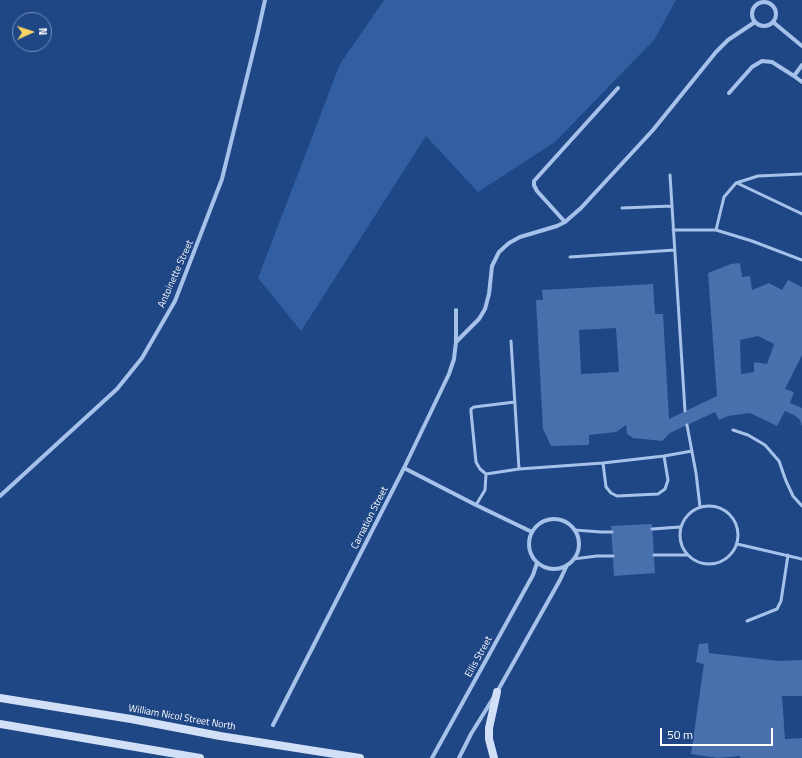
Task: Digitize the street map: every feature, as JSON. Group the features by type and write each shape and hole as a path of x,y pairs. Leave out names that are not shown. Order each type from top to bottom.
{"main road":[{"path":"494,758 489,739 489,728 497,692"},
{"name":"William Nicol Street North","path":"0,698 123,718 220,736 360,758"},
{"path":"0,724 200,758"}],"street":[{"name":"Antoinette Street","path":"0,496 117,389 142,358 175,301 222,179 265,0"},
{"path":"770,2 776,11 776,17 769,25 759,25 752,17 752,12 759,3 770,2"},
{"path":"456,342 480,319 485,309 489,294 492,266 500,252 509,243 520,237 557,226 565,222 581,208 648,135 716,52 728,40 755,22"},
{"path":"773,22 802,46"},
{"path":"729,92 752,67 762,60 772,62 802,82"},
{"path":"794,76 802,65"},
{"path":"565,222 537,190 534,181 618,88"},
{"name":"Carnation Street","path":"272,725 404,468 449,374 454,359 456,342 456,310"},
{"path":"404,468 532,532"},
{"path":"553,519 565,522 574,530 578,537 579,545 573,560 561,568 549,568 538,563 532,556 529,548 529,540 532,532 541,523 553,519"},
{"name":"Ellis Street","path":"432,758 533,575 538,563"},
{"path":"459,758 471,734 497,692 567,565"}],"lane":[{"path":"716,230 724,197 736,183 758,176 802,174"},
{"path":"670,175 685,412"},
{"path":"736,183 802,214"},
{"path":"622,208 672,206"},
{"path":"673,230 716,230 752,241 802,260"},
{"path":"570,257 675,250"},
{"path":"511,341 519,469"},
{"path":"515,402 474,406 472,409 471,412 476,462 480,469 486,474 519,469 603,463 664,456 692,451"},
{"path":"687,425 700,507"},
{"path":"733,430 765,445 779,461 793,496 802,506"},
{"path":"603,463 606,487 611,494 617,496 658,494 665,489 668,480 664,456"},
{"path":"476,505 485,490 486,474"},
{"path":"709,505 718,507 733,517 737,525 737,544 733,552 720,563 711,565 702,564 687,555 682,547 679,537 680,527 684,518 691,511 709,505"},
{"path":"652,529 680,527"},
{"path":"574,530 612,532"},
{"path":"737,544 802,559"},
{"path":"654,555 687,555"},
{"path":"747,621 777,609 781,601 788,555"},
{"path":"573,560 597,556 613,556"}],"shaded area":[{"path":"384,0 676,0 654,40 555,142 478,192 426,136 301,331 258,278 340,64"}],"building":[{"path":"740,263 742,277 750,276 752,290 769,283 782,290 788,280 802,287 802,355 785,389 794,392 790,403 802,408 802,426 800,420 794,415 785,411 777,426 750,413 728,416 719,420 715,412 670,433 662,441 633,438 627,434 626,425 616,432 589,435 589,445 551,446 543,429 536,300 543,300 542,290 653,284 655,314 663,314 669,419 717,396 708,273 731,264","holes":["616,328 619,372 581,374 579,330","758,336 774,344 767,364 754,362 754,372 741,374 740,340"]},
{"path":"652,524 655,573 614,576 611,526"},
{"path":"708,643 709,653 778,661 802,660 802,696 782,696 785,739 802,738 802,758 740,758 740,756 718,758 691,754 704,664 696,662 699,644"}]}
